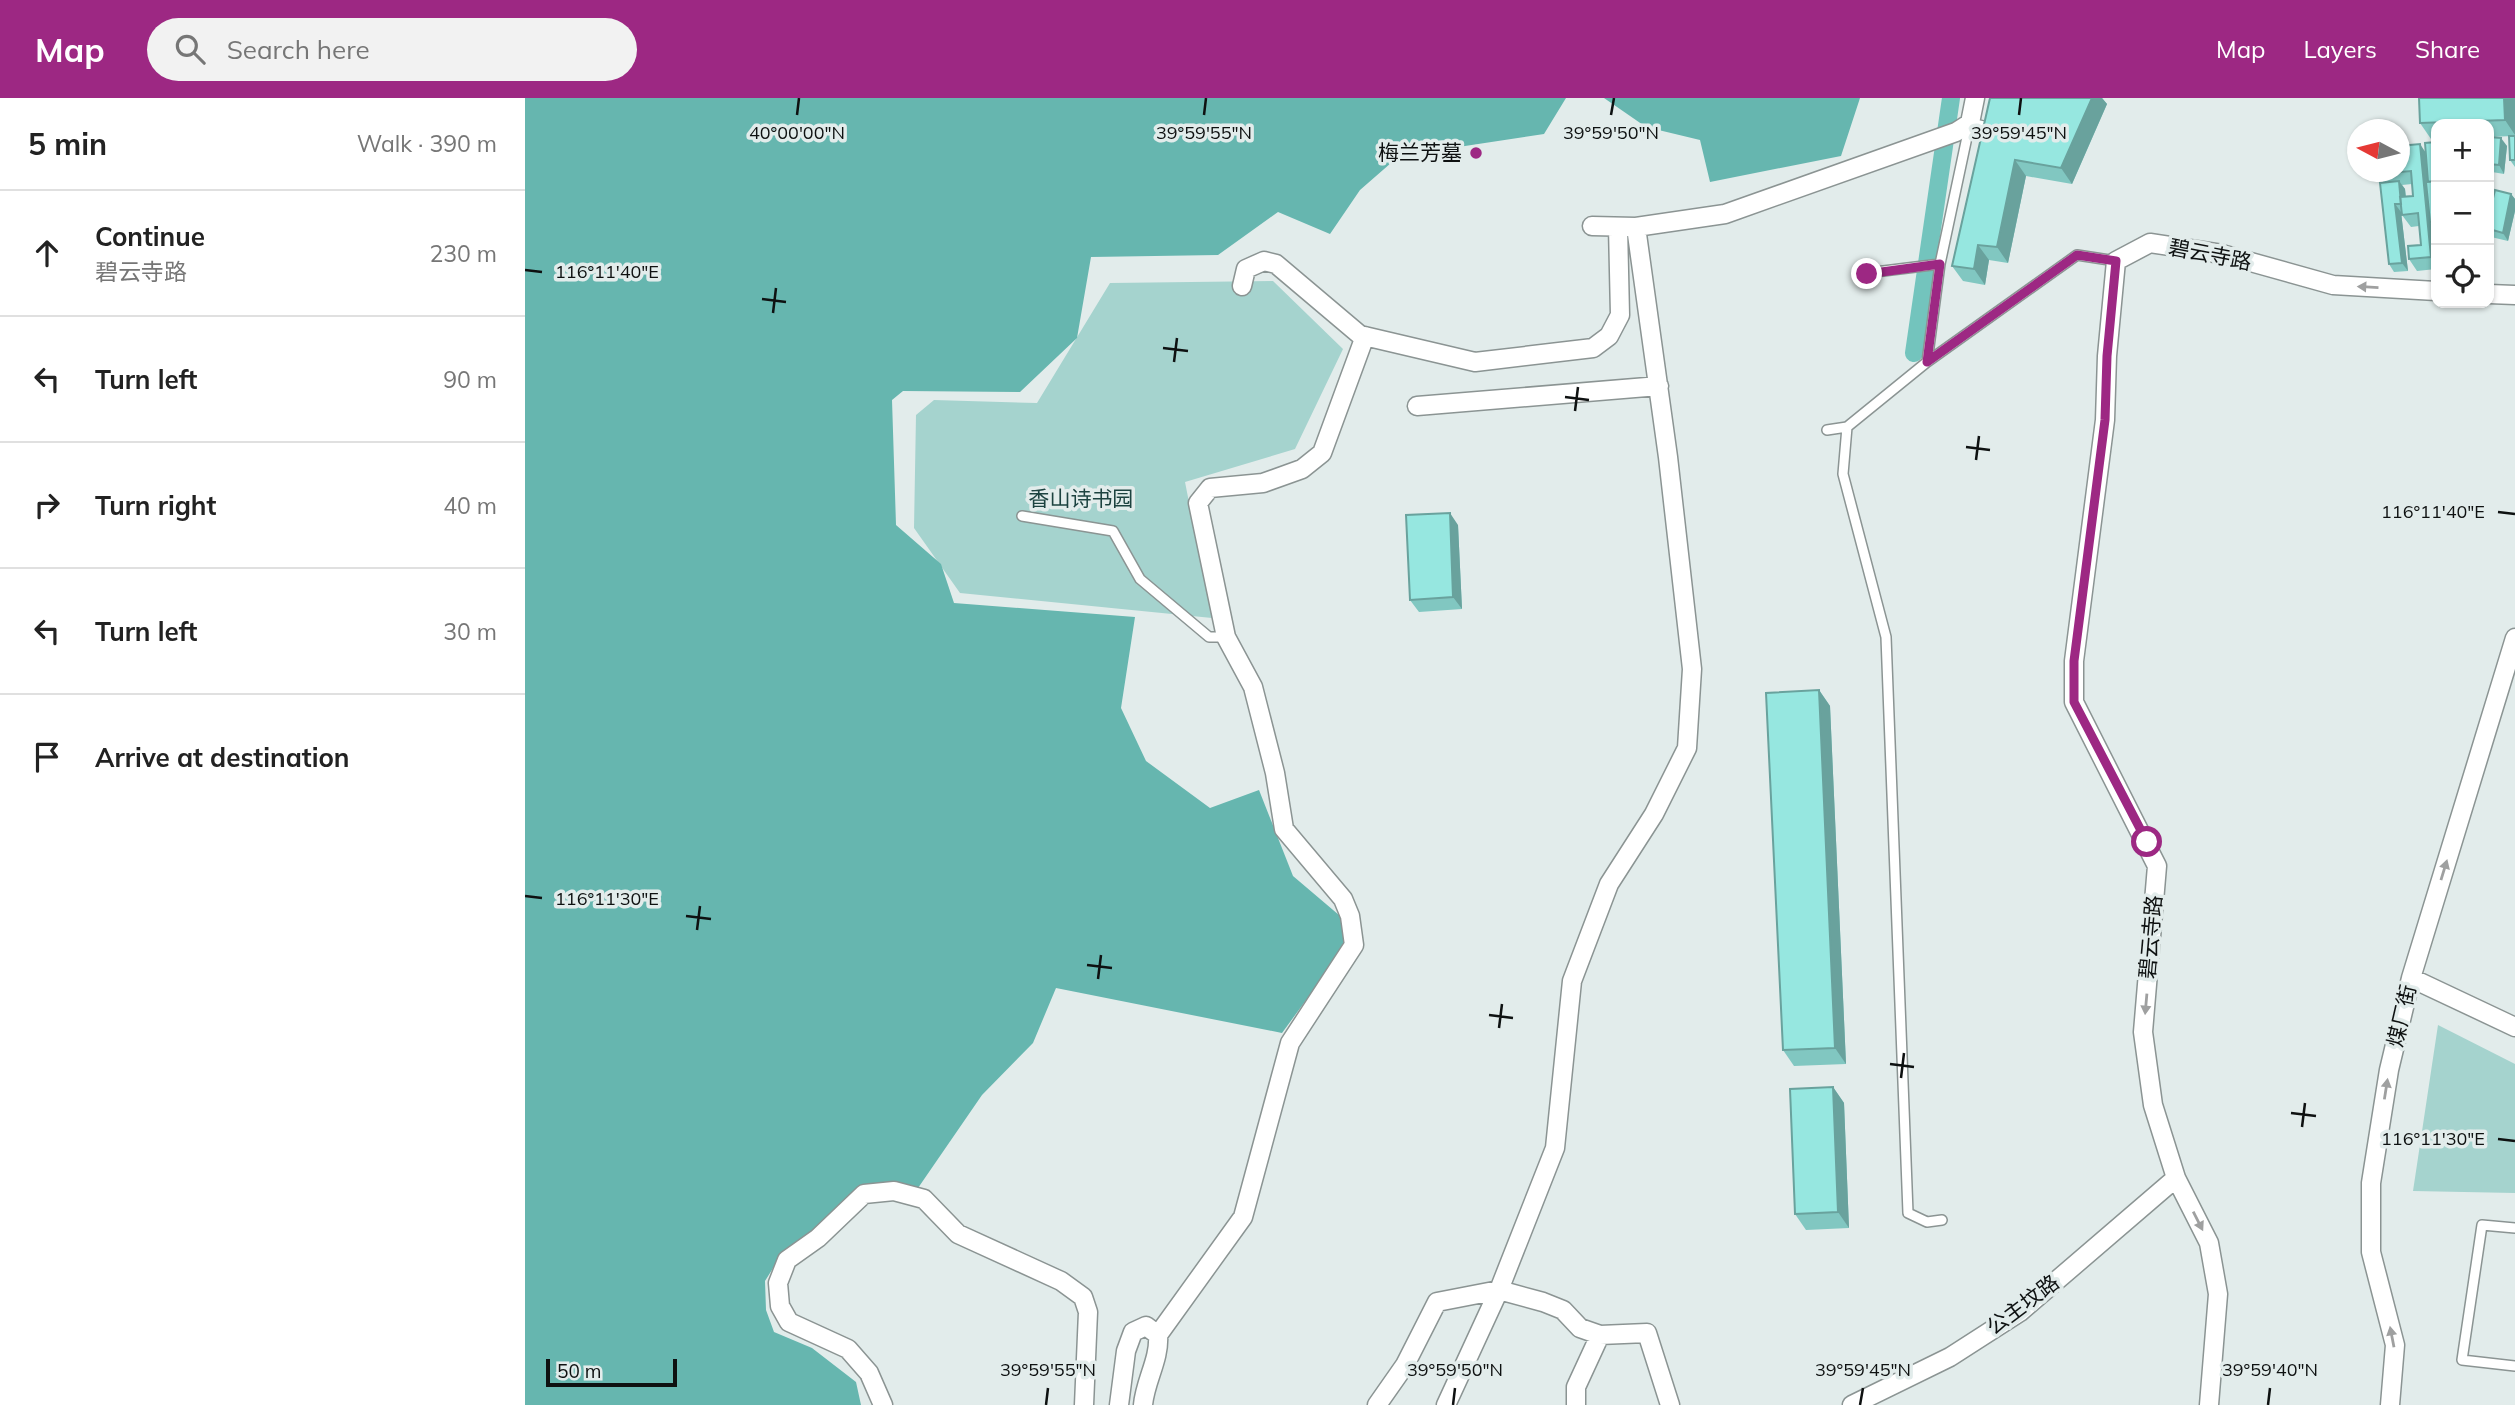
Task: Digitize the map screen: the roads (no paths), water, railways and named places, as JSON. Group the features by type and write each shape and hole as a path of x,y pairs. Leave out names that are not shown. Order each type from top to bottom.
{"street":[{"path":"1592,226 1636,227 1725,214 1929,143 1963,127 1975,98"},
{"path":"1242,286 1246,269 1264,261 1276,264 1365,336 1475,362 1593,348 1609,336 1620,315 1618,227"},
{"path":"1446,1405 1499,1290 1555,1148 1572,981 1609,884 1654,814 1687,748 1692,669 1659,386 1636,227"},
{"name":"碧云寺路","path":"2209,1405 2218,1294 2209,1243 2176,1178 2153,1105 2143,1032 2157,866 2074,702 2074,661 2105,420 2107,356 2116,261 2150,243 2222,254 2333,285 2431,291"},
{"path":"2494,294 2515,295"},
{"path":"1143,1405 1144,1389 1159,1346 1158,1335 1243,1217 1290,1043 1354,945 1350,916 1343,899 1283,829 1275,773 1253,687 1226,637 1198,503 1210,488 1263,483 1302,469 1322,453 1365,336"},
{"path":"1417,406 1659,386"},
{"name":"煤厂街","path":"2390,1405 2395,1345 2371,1252 2371,1183 2389,1070 2411,978 2515,638"},
{"path":"2411,978 2515,1027"},
{"name":"公主坟路","path":"1852,1405 1950,1357 2020,1312 2176,1178"},
{"path":"883,1405 869,1373 848,1349 789,1322 780,1306 778,1283 787,1260 818,1238 864,1194 894,1191 924,1199 958,1234 1061,1281 1083,1297 1088,1312 1084,1405"},
{"path":"1377,1405 1405,1365 1437,1302 1499,1290 1563,1310 1580,1328 1600,1335 1647,1333 1670,1405"},
{"path":"1119,1405 1133,1332 1146,1326 1158,1335"},
{"path":"1576,1405 1576,1387 1600,1335"}],"lane":[{"path":"1927,362 1963,127 1996,128"},
{"path":"1827,430 1847,427 1927,362 2077,255 2116,261"},
{"path":"1867,274 1940,264"},
{"path":"1847,427 1843,474 1886,637 1907,1213 1927,1222 1942,1220"},
{"path":"1022,516 1113,531 1140,579 1209,637 1226,637"},
{"path":"2515,1227 2482,1225 2462,1360 2515,1366"}],"waterway":[{"path":"1914,353 1951,98"}],"place":[{"name":"梅兰芳墓","path":"1476,153"}],"park label":[{"name":"香山诗书园","path":"1081,499"}]}
